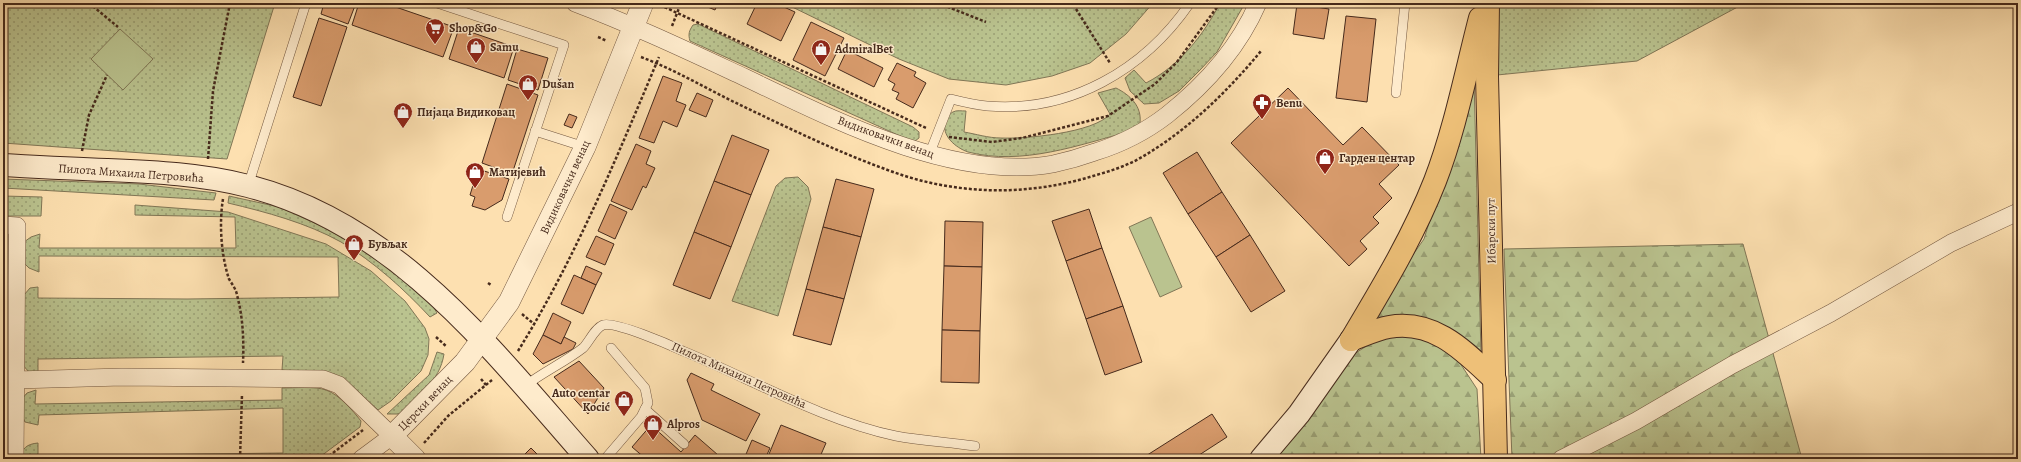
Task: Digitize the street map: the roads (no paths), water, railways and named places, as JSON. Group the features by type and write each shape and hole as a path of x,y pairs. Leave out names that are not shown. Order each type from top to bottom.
{"main road":[{"path":"1261,459 1299,414 1351,340 1404,246 1435,180 1447,146 1484,3"},
{"name":"Ибарски пут","path":"1488,3 1487,76 1496,459"},
{"name":"Пилота Михаила Петровића","path":"3,165 142,172 207,178 248,186 302,204 345,225 377,245 405,266 440,296 482,340 588,459"},
{"path":"1351,340 1390,327 1421,328 1437,333 1454,343 1495,380"}],"street":[{"name":"Видиковачки венац","path":"575,3 634,26 794,101 890,141 929,155 975,163 1027,167 1052,164 1074,159 1116,145 1160,120 1192,94 1238,42 1258,3"},
{"name":"Видиковачки венац","path":"482,340 509,302 585,147 643,3"},
{"path":"1561,459 1636,421 1732,365 1830,313 1952,243 2018,212"},
{"path":"3,225 17,226 9,296 12,386 11,457"},
{"name":"Церски венац","path":"361,459 392,436 462,365 482,340"},
{"path":"12,386 122,377 323,379 339,385 411,456"}],"lane":[{"path":"248,186 306,3"},
{"path":"437,3 564,45 507,217"},
{"path":"929,155 951,99 986,106 1002,107 1040,103 1089,89 1117,75 1152,48 1174,25 1190,3"},
{"path":"1396,93 1405,3"},
{"path":"535,131 585,147"},
{"name":"Пилота Михаила Петровића","path":"524,387 542,373 573,356 586,344 600,327 608,325 653,338 749,381 849,422 896,436 975,446"},
{"path":"606,459 640,417 648,403 645,388 611,348"},
{"path":"645,409 684,444"}],"place":[{"name":"Shop&Go","path":"435,45"},
{"name":"Samu","path":"476,64"},
{"name":"AdmiralBet","path":"821,66"},
{"name":"Dušan","path":"528,101"},
{"name":"Benu","path":"1262,120"},
{"name":"Пијаца Видиковац","path":"403,129"},
{"name":"Гарден центар","path":"1325,175"},
{"name":"Матијевић","path":"475,189"},
{"name":"Бувљак","path":"354,261"},
{"name":"Auto centar Kocić","path":"624,417"},
{"name":"Alpros","path":"653,441"}]}
